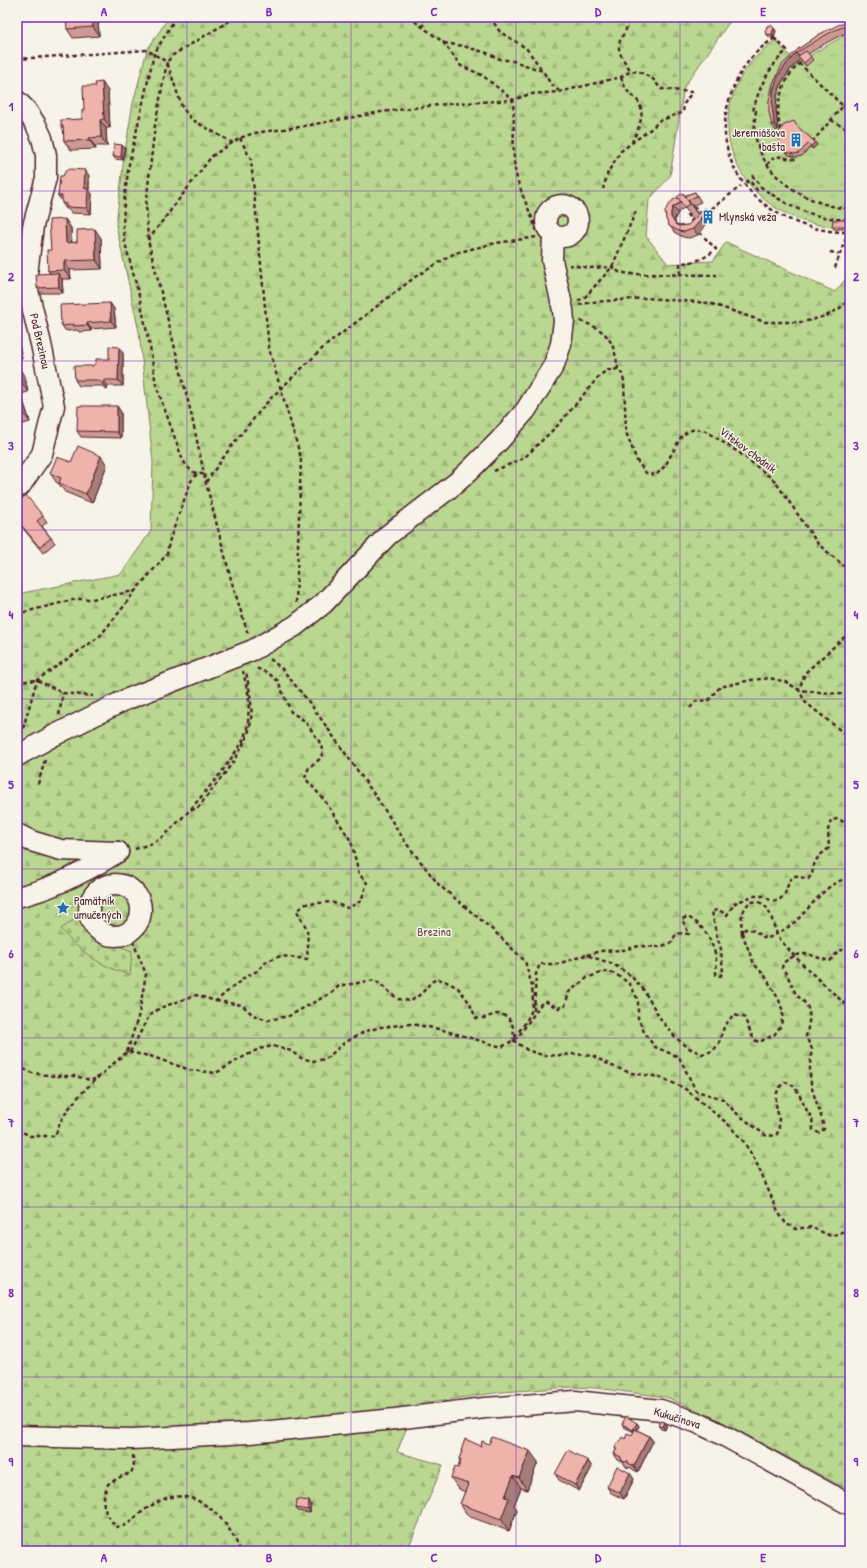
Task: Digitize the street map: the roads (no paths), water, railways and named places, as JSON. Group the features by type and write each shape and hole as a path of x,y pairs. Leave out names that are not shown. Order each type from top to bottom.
{"street":[{"name":"Pod Brezinou","path":"17,487 20,486 42,454 54,406 26,282 33,226 46,178 46,155 42,138 36,125 18,96"},
{"path":"17,756 53,736 110,708 167,683 245,658 296,626 322,604 388,535 456,483 470,470 499,441 526,410 554,365 561,344 564,315 546,236"},
{"path":"17,834 31,841 61,850 118,852 97,865 68,878 31,894 17,897"},
{"path":"68,878 98,891"},
{"path":"116,884 130,888 135,893 141,906 141,914 139,921 129,932 122,935 108,934 95,926 91,918 90,903 98,891 103,887 116,884"},
{"name":"Kukučínova","path":"17,1436 132,1439 249,1433 395,1419 485,1408 574,1401 661,1410 698,1423 850,1505"}],"place":[{"name":"Jeremiášova bašta","path":"796,140"},
{"name":"Mlynská veža","path":"708,217"},
{"name":"Pamätník umučených","path":"63,908"}],"park label":[{"name":"Brezina","path":"434,932"}]}
